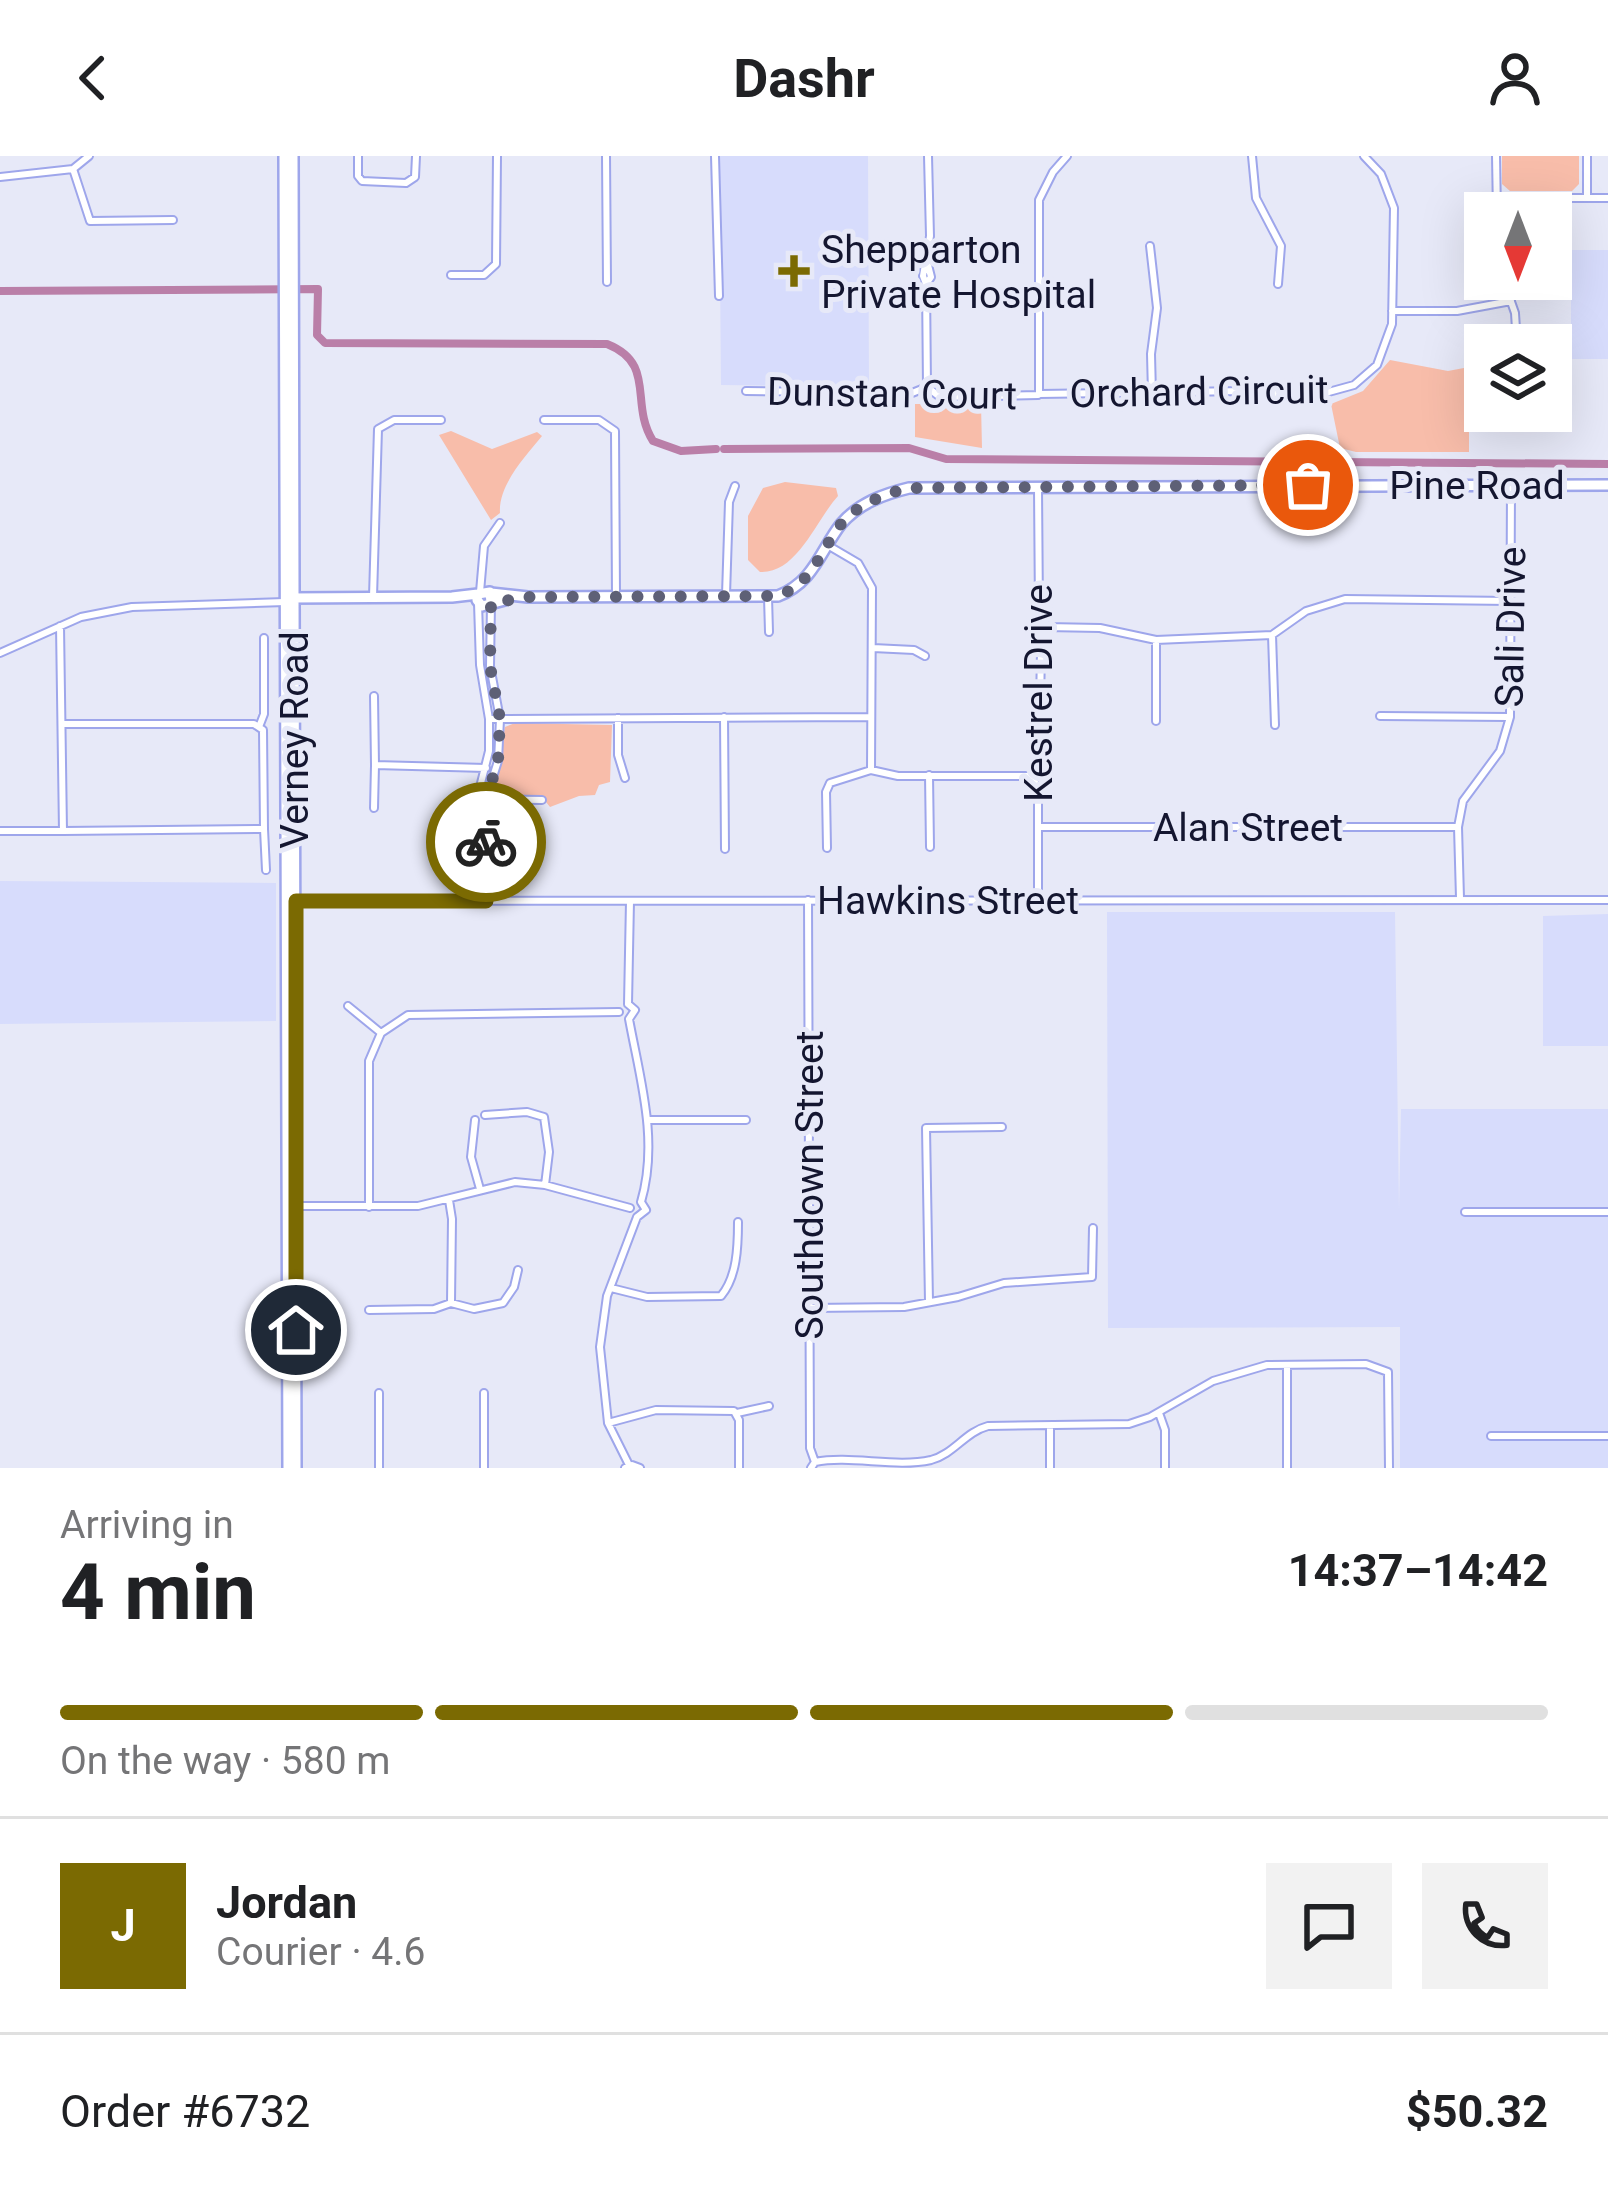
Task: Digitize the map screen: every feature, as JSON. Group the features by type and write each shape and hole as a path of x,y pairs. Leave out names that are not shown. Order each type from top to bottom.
{"street":[{"path":"0,177 73,169 89,156"},
{"name":"Verney Road","path":"288,156 292,1468"},
{"path":"358,156 361,180 387,183 413,180 416,156"},
{"path":"451,275 484,274 496,264 496,156"},
{"path":"606,156 607,283"},
{"path":"715,156 718,296"},
{"path":"927,387 928,156"},
{"path":"1252,156 1256,198 1281,246 1278,284"},
{"path":"1496,156 1496,192"},
{"path":"1587,156 1587,198"},
{"name":"Orchard Circuit","path":"1062,157 1039,200 1039,394 1246,391 1314,396 1340,392 1377,365 1390,338 1394,208 1370,158"},
{"path":"73,169 90,221 173,220"},
{"path":"1572,198 1608,198"},
{"path":"1150,246 1157,308 1152,394"},
{"path":"1392,311 1457,311 1510,301 1516,324"},
{"name":"Dunstan Court","path":"746,391 912,393 927,387 940,397 1039,394"},
{"path":"544,421 599,420 615,431 616,596"},
{"path":"374,597 377,429 394,421 441,421"},
{"name":"Sali Drive","path":"1460,900 1458,827 1463,801 1500,751 1510,717 1511,484"},
{"path":"726,598 729,502 735,485"},
{"name":"Pine Road","path":"768,597 797,586 818,565 840,525 856,512 889,493 928,487 1608,485"},
{"name":"Kestrel Drive","path":"1038,486 1039,611 1046,627 1041,650 1039,762 1032,776 1038,788 1038,900"},
{"path":"486,901 482,800 496,771 500,719 490,666 484,546 500,524"},
{"path":"829,546 858,563 872,589 872,770"},
{"path":"0,653 81,617 132,607 288,599 768,597 770,632"},
{"path":"476,901 490,718 480,665 485,598"},
{"path":"1046,627 1100,628 1156,640 1273,635 1306,611 1346,598 1511,601"},
{"path":"60,626 63,831"},
{"path":"1273,635 1275,725"},
{"path":"259,728 264,714 264,638"},
{"path":"1156,640 1156,721"},
{"path":"873,648 914,650 925,656"},
{"path":"374,696 374,808"},
{"path":"1380,716 1510,717"},
{"path":"724,717 725,849"},
{"path":"490,718 872,717"},
{"path":"618,718 618,755 625,778"},
{"path":"64,724 254,724 263,730 266,870"},
{"path":"375,765 469,765 496,771"},
{"path":"827,848 830,783 872,770 898,776 1032,776"},
{"path":"929,775 929,847"},
{"path":"482,800 542,800"},
{"name":"Alan Street","path":"1038,826 1458,827"},
{"path":"0,831 264,829"},
{"name":"Hawkins Street","path":"291,901 1608,899"},
{"name":"Southdown Street","path":"808,900 813,1465"},
{"path":"620,1012 628,1004 629,901"},
{"path":"628,1004 635,1010 628,1019"},
{"path":"349,1006 382,1033"},
{"path":"369,1207 369,1060 382,1033 408,1015 426,1012 620,1012 628,1019 647,1120 648,1166 641,1202 645,1213 637,1217 610,1287 601,1347 608,1423 627,1467 640,1468"},
{"path":"485,1115 527,1112 544,1117 549,1152 545,1185"},
{"path":"475,1120 471,1157 480,1189"},
{"path":"647,1120 746,1120"},
{"path":"929,1302 926,1128 1002,1127"},
{"path":"291,1206 418,1206 515,1182 545,1185 630,1208 637,1217"},
{"path":"449,1200 451,1303"},
{"path":"630,1208 641,1202"},
{"path":"1465,1212 1608,1212"},
{"path":"610,1287 647,1297 721,1296 728,1288 737,1253 738,1222"},
{"path":"810,1308 904,1307 1004,1283 1092,1277 1094,1228"},
{"path":"369,1310 434,1309 451,1303 474,1309 497,1306 510,1296 518,1270"},
{"path":"813,1465 927,1465 980,1428 1130,1424 1213,1381 1267,1365 1366,1364 1388,1372 1389,1468"},
{"path":"1287,1365 1287,1468"},
{"path":"379,1393 379,1468"},
{"path":"484,1393 484,1468"},
{"path":"608,1423 656,1409 737,1413 769,1406"},
{"path":"1159,1412 1165,1430 1165,1468"},
{"path":"737,1413 739,1468"},
{"path":"1050,1426 1050,1468"},
{"path":"1491,1436 1608,1436"}],"shaded area":[{"name":"Shepparton Private Hospital","path":"719,156 868,156 869,387 721,385"},
{"path":"1502,156 1579,156 1579,184 1572,191 1510,191 1502,184"},
{"path":"1572,250 1608,250 1608,359 1572,359"},
{"path":"1390,360 1448,371 1464,368 1464,432 1469,432 1469,452 1340,448 1331,404 1363,391"},
{"path":"915,404 981,404 982,448 915,437"},
{"path":"451,431 492,449 537,432 542,436 514,472 503,492 500,513 491,520 439,435"},
{"path":"785,482 836,488 838,496 795,555 773,570 760,572 748,560 748,516 763,488"},
{"path":"515,723 612,725 610,782 599,785 595,795 550,807 542,797 499,796 492,789 505,727"},
{"path":"0,881 276,883 276,1021 0,1024"},
{"path":"1107,912 1395,912 1399,1209 1401,1109 1608,1109 1608,1468 1400,1468 1400,1327 1108,1328"},
{"path":"1608,914 1608,1046 1543,1046 1543,916"}],"waterway":[{"path":"0,291 318,289 317,335 325,343 607,344 632,362 653,441 681,451 716,449"},
{"path":"724,449 909,448 946,459 1608,464"}],"way so far":[{"path":"486,842 486,800 498,761 500,719 490,666 491,603 528,597 778,596 797,586 818,565 840,525 872,500 909,488 1308,485"}],"place":[{"name":"Shepparton Private Hospital","path":"794,271"}],"route":[{"path":"296,1330 296,901 486,901 486,842"}]}
